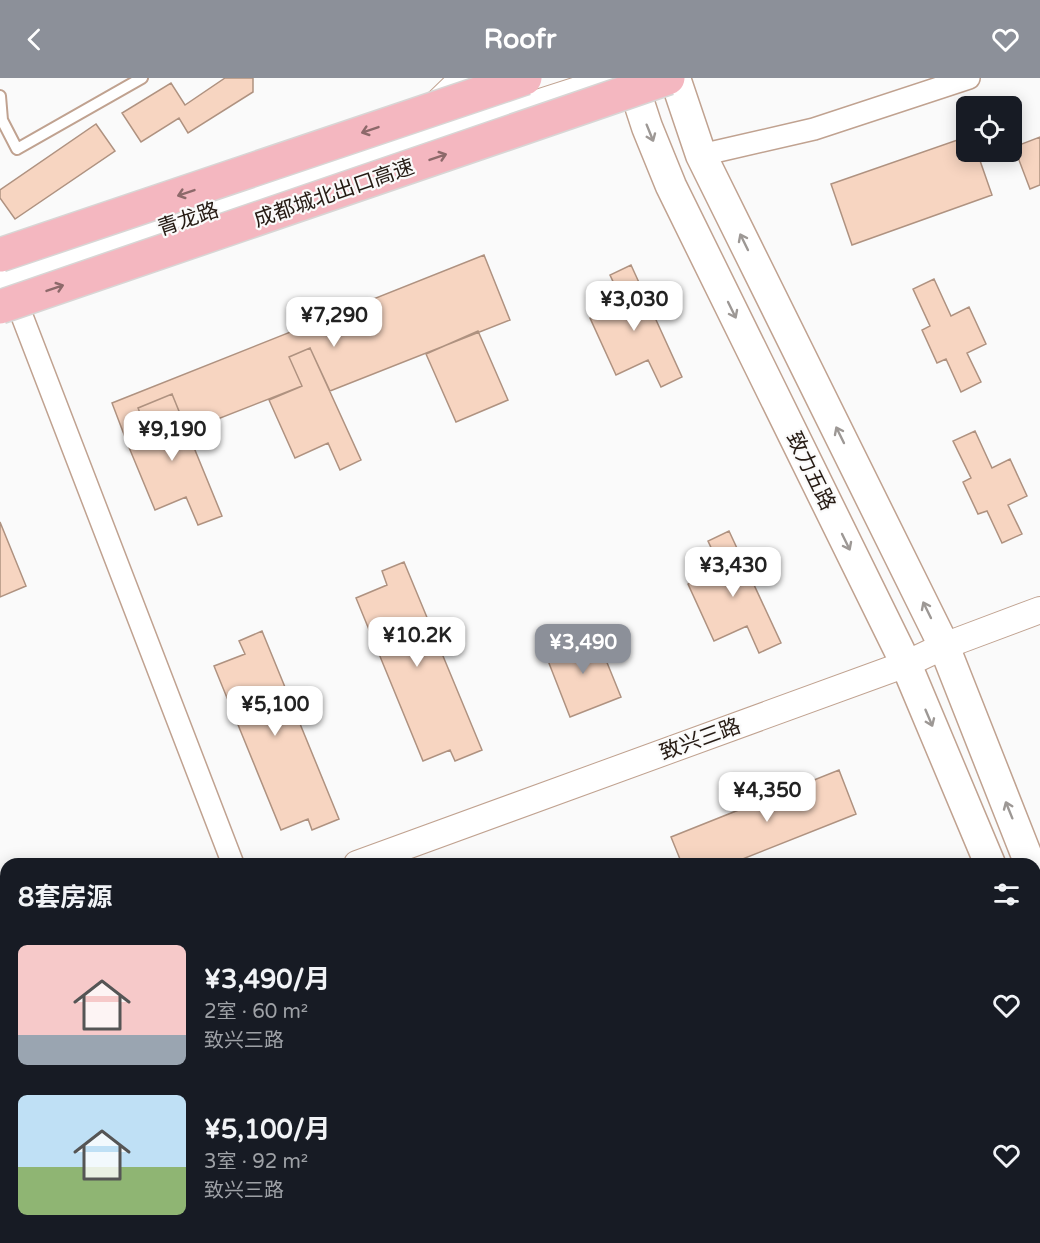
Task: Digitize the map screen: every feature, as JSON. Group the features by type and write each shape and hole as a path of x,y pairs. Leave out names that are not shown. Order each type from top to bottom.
{"highway":[{"path":"2,282 525,78"},
{"name":"成都城北出口高速","path":"2,282 668,78"}],"main road":[{"name":"致力五路","path":"631,78 647,127 671,186 906,664 987,858"},
{"name":"致力五路","path":"675,78 701,156 944,646 1028,858"}],"street":[{"path":"388,151 463,78"},
{"name":"青龙路","path":"2,282 388,151 615,78"},
{"path":"701,156 814,129 969,78"},
{"path":"2,282 231,858"},
{"name":"致兴三路","path":"373,858 906,664 944,646 1040,610"}],"lane":[{"path":"0,96 2,120 17,149 142,78"}],"building":[{"path":"225,78 253,78 253,92 188,133 179,118 141,142 122,113 171,83 185,105"},
{"path":"96,124 115,151 15,219 0,198 0,190"},
{"path":"1040,137 1040,185 1030,189 1020,162 1022,162 1022,144"},
{"path":"956,140 956,162 980,162 992,195 852,245 831,184"},
{"path":"484,255 510,320 330,391 310,348 289,357 302,386 187,431 172,394 138,408 149,436 128,445 112,403"},
{"path":"631,265 682,377 661,387 648,360 616,375 590,318 623,303 610,275"},
{"path":"934,279 951,316 969,307 986,344 967,353 981,382 961,392 946,359 937,363 922,330 930,326 913,289"},
{"path":"478,331 508,400 456,422 426,354"},
{"path":"310,348 361,460 340,470 328,443 295,458 269,400 302,386 289,357"},
{"path":"172,394 222,516 198,525 186,497 155,510 128,445 149,436 138,408"},
{"path":"975,431 992,468 1010,459 1027,496 1008,505 1022,534 1002,543 987,511 978,514 963,482 971,478 953,441"},
{"path":"0,522 26,586 0,597"},
{"path":"729,531 781,643 759,653 747,626 714,641 688,584 721,569 708,541"},
{"path":"404,562 482,750 455,761 450,750 423,761 356,598 387,585 382,571"},
{"path":"262,631 339,819 312,830 308,819 281,830 214,666 245,654 239,641"},
{"path":"595,633 621,697 570,717 545,653"},
{"path":"839,770 856,814 745,858 680,858 671,837"}]}
